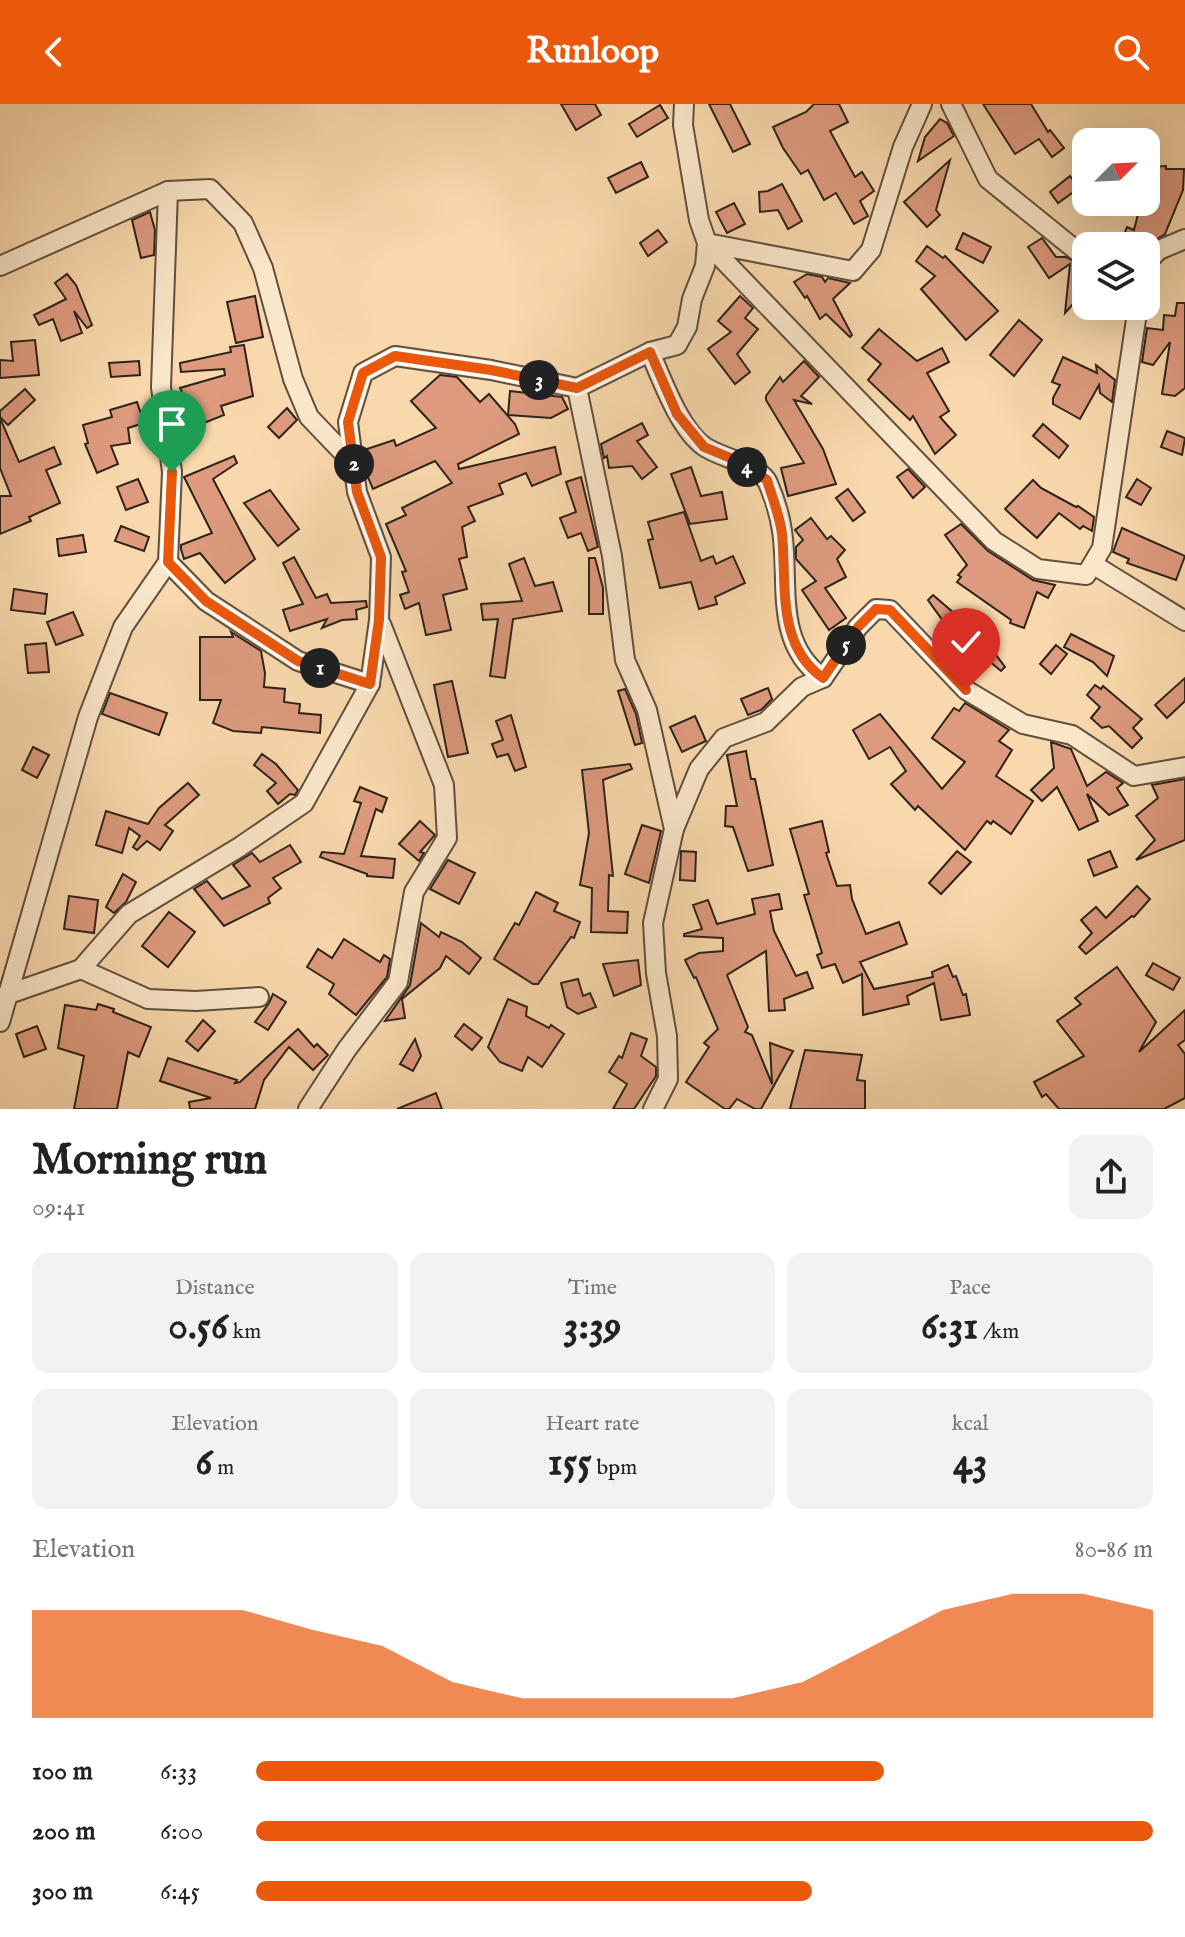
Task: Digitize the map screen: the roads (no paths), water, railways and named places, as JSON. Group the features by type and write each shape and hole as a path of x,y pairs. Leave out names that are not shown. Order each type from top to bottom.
{"street":[{"path":"6,995 81,969 129,914 238,848 304,803 370,684 379,620 381,557 357,492 348,422 363,373 395,356 491,370 577,388 650,352 677,345 687,327 692,299 705,266 707,243 699,220 685,138 684,104"},
{"path":"707,243 853,271 871,250 903,147 922,104"},
{"path":"951,104 988,179 1072,247"},
{"path":"0,266 168,191 210,189 243,223 263,268 293,379 309,417 354,464"},
{"path":"0,1022 88,717 123,627 168,562 172,472 161,387 168,191"},
{"path":"1160,250 1185,239"},
{"path":"707,243 994,541 1038,569 1086,575 1102,548 1136,320"},
{"path":"650,352 677,414 704,447 740,462 767,480 782,531 784,593 791,637 813,671 823,678"},
{"path":"577,388 612,556 625,660 647,710 674,829"},
{"path":"168,562 206,601 298,661 370,684"},
{"path":"1094,565 1185,621"},
{"path":"653,1109 668,1079 667,1036 656,973 653,923 674,829 699,769 724,738 766,722 802,687 823,678 858,627 876,609 890,610 966,690 1023,724 1072,735 1134,776 1185,767"},
{"path":"308,1109 347,1049 398,982 414,892 447,838 444,785 379,620"},
{"path":"81,969 148,999 196,1001 259,997"}]}
